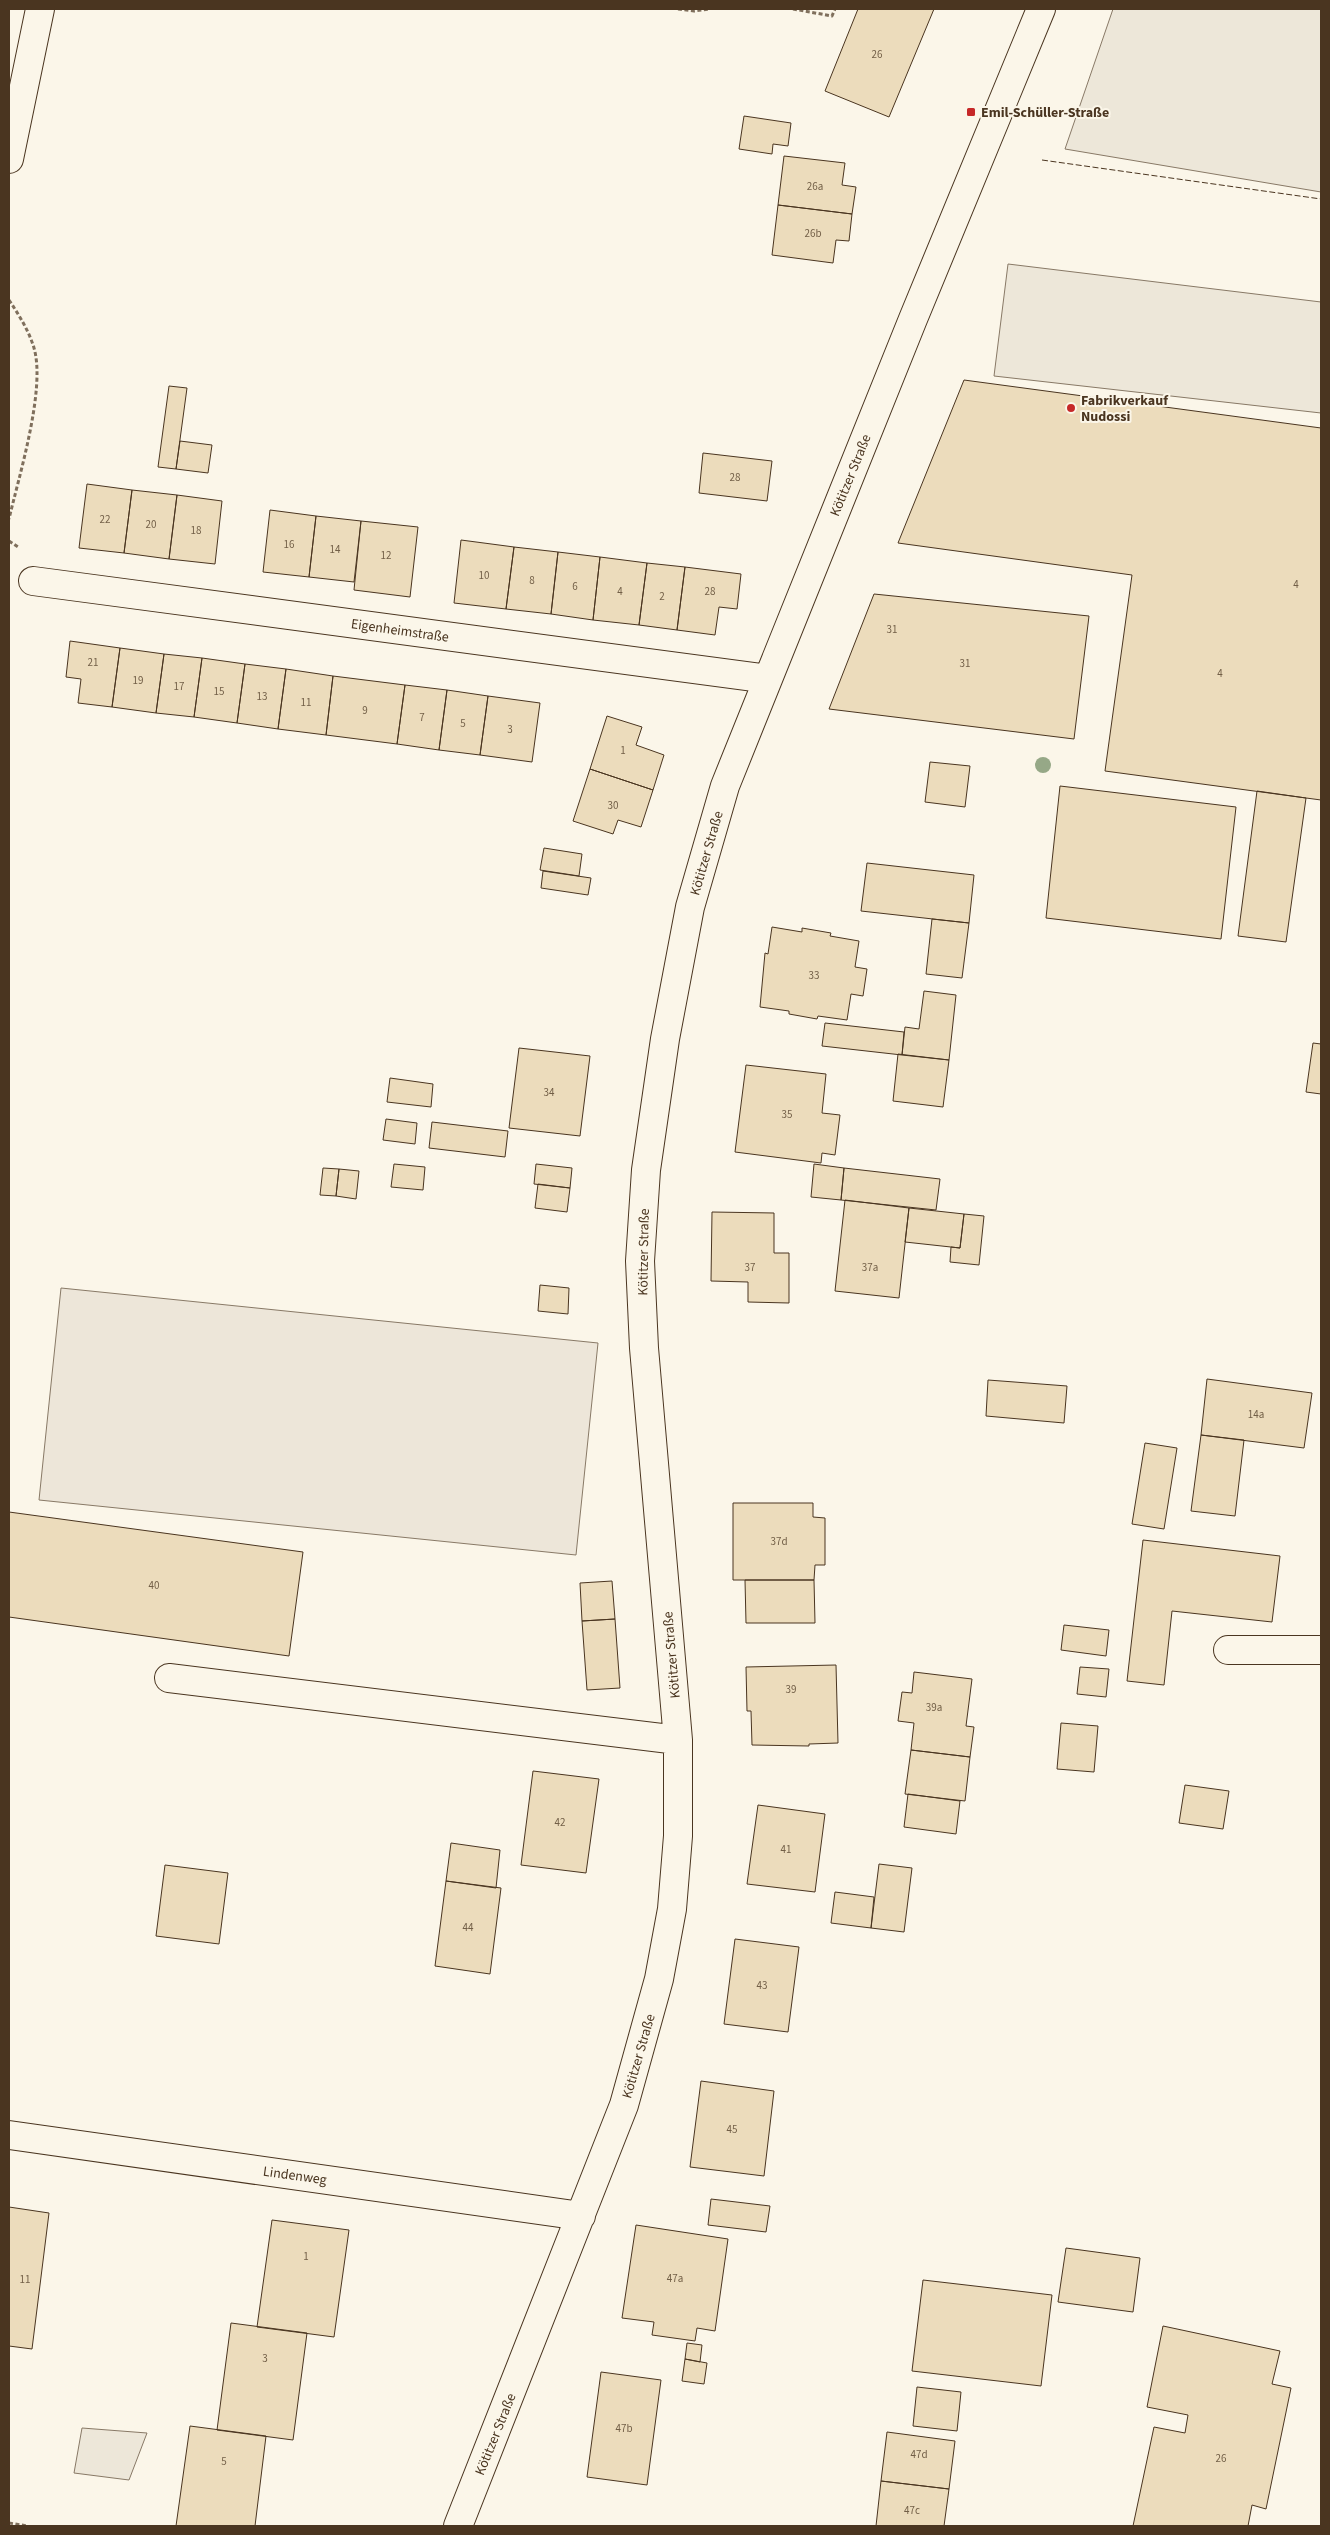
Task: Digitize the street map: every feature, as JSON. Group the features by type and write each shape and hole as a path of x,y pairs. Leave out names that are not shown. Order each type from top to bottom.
{"street":[{"path":"9,159 40,9"},
{"name":"Kötitzer Straße","path":"458,2526 624,2105 659,1979 672,1909 678,1836 678,1740 644,1348 640,1261 646,1170 665,1040 690,907 725,786 913,319 1041,9"},
{"name":"Eigenheimstraße","path":"33,581 768,679"},
{"path":"1228,1650 1321,1650"},
{"path":"169,1678 678,1740"},
{"name":"Lindenweg","path":"9,2135 581,2216"}],"path":[{"path":"678,9 694,11 710,9"},
{"path":"793,9 832,16 835,9"},
{"path":"9,300 22,319 34,349 36,391 9,519"},
{"path":"9,2523 28,2526"}],"shaded area":[{"path":"1113,9 1321,9 1321,192 1065,149"},
{"name":"Fabrikverkauf Nudossi","path":"1008,264 1321,302 1321,413 994,376"},
{"path":"61,1288 598,1343 576,1555 39,1500"},
{"path":"82,2428 147,2433 129,2480 74,2473"}],"building":[{"path":"858,9 934,9 889,117 825,91"},
{"path":"744,116 791,123 788,146 773,144 772,154 739,149"},
{"path":"784,156 845,163 842,185 856,187 852,214 778,205"},
{"path":"778,205 852,214 849,241 836,240 833,263 772,255"},
{"path":"964,380 1321,428 1321,800 1105,771 1132,575 898,543"},
{"path":"169,386 187,388 176,469 158,467"},
{"path":"180,441 212,445 208,473 176,469"},
{"path":"703,453 772,461 767,501 699,493"},
{"path":"87,484 132,490 124,553 79,548"},
{"path":"132,490 177,495 169,559 124,553"},
{"path":"177,495 222,501 215,564 169,559"},
{"path":"270,510 316,516 309,577 263,572"},
{"path":"316,516 361,521 354,582 309,577"},
{"path":"361,521 418,527 410,597 354,590"},
{"path":"461,540 514,547 506,609 454,603"},
{"path":"514,547 558,552 551,614 506,609"},
{"path":"558,552 600,557 593,620 551,614"},
{"path":"600,557 647,563 639,625 593,620"},
{"path":"647,563 685,567 677,630 639,625"},
{"path":"685,567 741,574 737,609 719,607 715,635 677,630"},
{"path":"874,594 1089,616 1074,739 829,709"},
{"path":"70,641 120,648 112,707 78,703 81,679 66,677"},
{"path":"120,648 164,654 156,713 112,707"},
{"path":"164,654 202,658 194,717 156,713"},
{"path":"202,658 245,664 237,723 194,717"},
{"path":"245,664 286,669 278,729 237,723"},
{"path":"286,669 333,676 326,735 278,729"},
{"path":"333,676 405,685 397,744 326,735"},
{"path":"405,685 447,690 439,750 397,744"},
{"path":"447,690 488,696 480,755 439,750"},
{"path":"488,696 540,703 532,762 480,755"},
{"path":"607,716 642,727 636,745 664,755 653,790 590,769"},
{"path":"930,762 970,766 965,807 925,802"},
{"path":"590,769 653,790 641,827 618,820 613,834 573,821"},
{"path":"1060,786 1236,807 1221,939 1046,918"},
{"path":"1257,791 1306,798 1286,942 1238,936"},
{"path":"544,848 582,854 579,876 540,870"},
{"path":"867,863 974,875 969,923 861,911"},
{"path":"543,871 591,878 588,895 541,888"},
{"path":"932,919 969,923 962,978 926,974"},
{"path":"772,927 802,932 802,928 831,933 830,936 859,941 855,967 867,969 863,996 851,994 847,1020 818,1016 817,1019 789,1014 789,1011 760,1007 765,953 768,954"},
{"path":"924,991 956,995 949,1060 902,1055 905,1027 919,1029"},
{"path":"825,1023 904,1032 902,1055 822,1046"},
{"path":"1313,1043 1321,1044 1321,1094 1306,1092"},
{"path":"519,1048 590,1056 580,1136 509,1128"},
{"path":"898,1054 949,1060 943,1107 893,1101"},
{"path":"746,1065 826,1074 822,1113 840,1115 835,1155 822,1153 821,1163 735,1152"},
{"path":"390,1078 433,1084 431,1107 387,1102"},
{"path":"386,1119 417,1123 415,1144 383,1140"},
{"path":"432,1122 508,1131 505,1157 429,1148"},
{"path":"394,1164 425,1167 423,1190 391,1187"},
{"path":"536,1164 572,1168 570,1188 534,1184"},
{"path":"814,1164 844,1168 841,1200 811,1197"},
{"path":"323,1168 339,1169 336,1196 320,1195"},
{"path":"844,1168 940,1179 936,1210 841,1200"},
{"path":"339,1169 359,1171 356,1199 336,1196"},
{"path":"538,1184 570,1188 567,1212 535,1208"},
{"path":"845,1200 909,1208 899,1298 835,1291"},
{"path":"909,1208 964,1214 960,1248 905,1242"},
{"path":"712,1212 774,1213 774,1253 789,1253 789,1303 748,1302 748,1282 711,1281"},
{"path":"964,1214 984,1216 979,1265 950,1262 951,1247 960,1248"},
{"path":"540,1285 569,1288 568,1314 538,1311"},
{"path":"1207,1379 1312,1393 1304,1448 1201,1435"},
{"path":"988,1380 1067,1386 1064,1423 986,1416"},
{"path":"1201,1435 1244,1440 1235,1516 1191,1511"},
{"path":"1145,1443 1177,1448 1164,1529 1132,1524"},
{"path":"733,1503 813,1503 813,1517 825,1518 825,1565 815,1565 814,1580 733,1580"},
{"path":"9,1512 303,1552 289,1656 9,1617"},
{"path":"1143,1540 1280,1556 1272,1622 1172,1611 1164,1685 1127,1681"},
{"path":"745,1580 814,1580 815,1623 746,1623"},
{"path":"612,1581 615,1619 582,1621 580,1583"},
{"path":"615,1619 620,1688 587,1690 582,1621"},
{"path":"1064,1625 1109,1630 1106,1656 1061,1650"},
{"path":"836,1665 838,1743 809,1744 809,1746 752,1745 751,1711 747,1711 746,1667"},
{"path":"1080,1667 1109,1669 1106,1697 1077,1694"},
{"path":"914,1672 972,1679 966,1726 974,1727 970,1757 911,1750 914,1723 898,1721 902,1692 912,1693"},
{"path":"1061,1723 1098,1726 1094,1772 1057,1769"},
{"path":"911,1750 970,1757 965,1801 905,1794"},
{"path":"533,1771 599,1779 586,1873 521,1865"},
{"path":"1185,1785 1229,1791 1223,1829 1179,1823"},
{"path":"908,1794 960,1801 956,1834 904,1827"},
{"path":"758,1805 825,1814 815,1892 747,1884"},
{"path":"451,1843 500,1850 496,1888 446,1881"},
{"path":"879,1864 912,1868 904,1932 871,1928"},
{"path":"165,1865 228,1873 219,1944 156,1936"},
{"path":"446,1881 501,1888 490,1974 435,1966"},
{"path":"835,1892 874,1897 871,1928 831,1923"},
{"path":"735,1939 799,1947 788,2032 724,2024"},
{"path":"701,2081 774,2091 764,2176 690,2167"},
{"path":"711,2199 770,2206 766,2232 708,2225"},
{"path":"9,2207 49,2213 32,2349 9,2346"},
{"path":"272,2220 349,2230 334,2337 257,2327"},
{"path":"636,2225 728,2239 715,2331 697,2328 695,2341 652,2335 654,2322 622,2318"},
{"path":"1066,2248 1140,2258 1133,2312 1058,2302"},
{"path":"923,2280 1052,2295 1041,2386 912,2371"},
{"path":"231,2323 307,2333 293,2440 217,2430"},
{"path":"1163,2326 1280,2351 1272,2384 1291,2388 1266,2509 1252,2505 1248,2526 1133,2526 1154,2427 1185,2433 1188,2415 1147,2407"},
{"path":"687,2343 702,2345 700,2362 685,2359"},
{"path":"685,2359 707,2363 704,2384 682,2381"},
{"path":"601,2372 661,2380 647,2485 587,2477"},
{"path":"917,2387 961,2392 957,2431 913,2426"},
{"path":"190,2426 266,2436 255,2526 176,2526"},
{"path":"887,2432 955,2441 949,2489 881,2481"},
{"path":"881,2481 949,2489 944,2526 876,2526"}],"fence":[{"path":"1042,160 1321,199"}],"place":[{"name":"Emil-Schüller-Straße","path":"971,112"},
{"name":"Fabrikverkauf Nudossi","path":"1071,408"}]}
